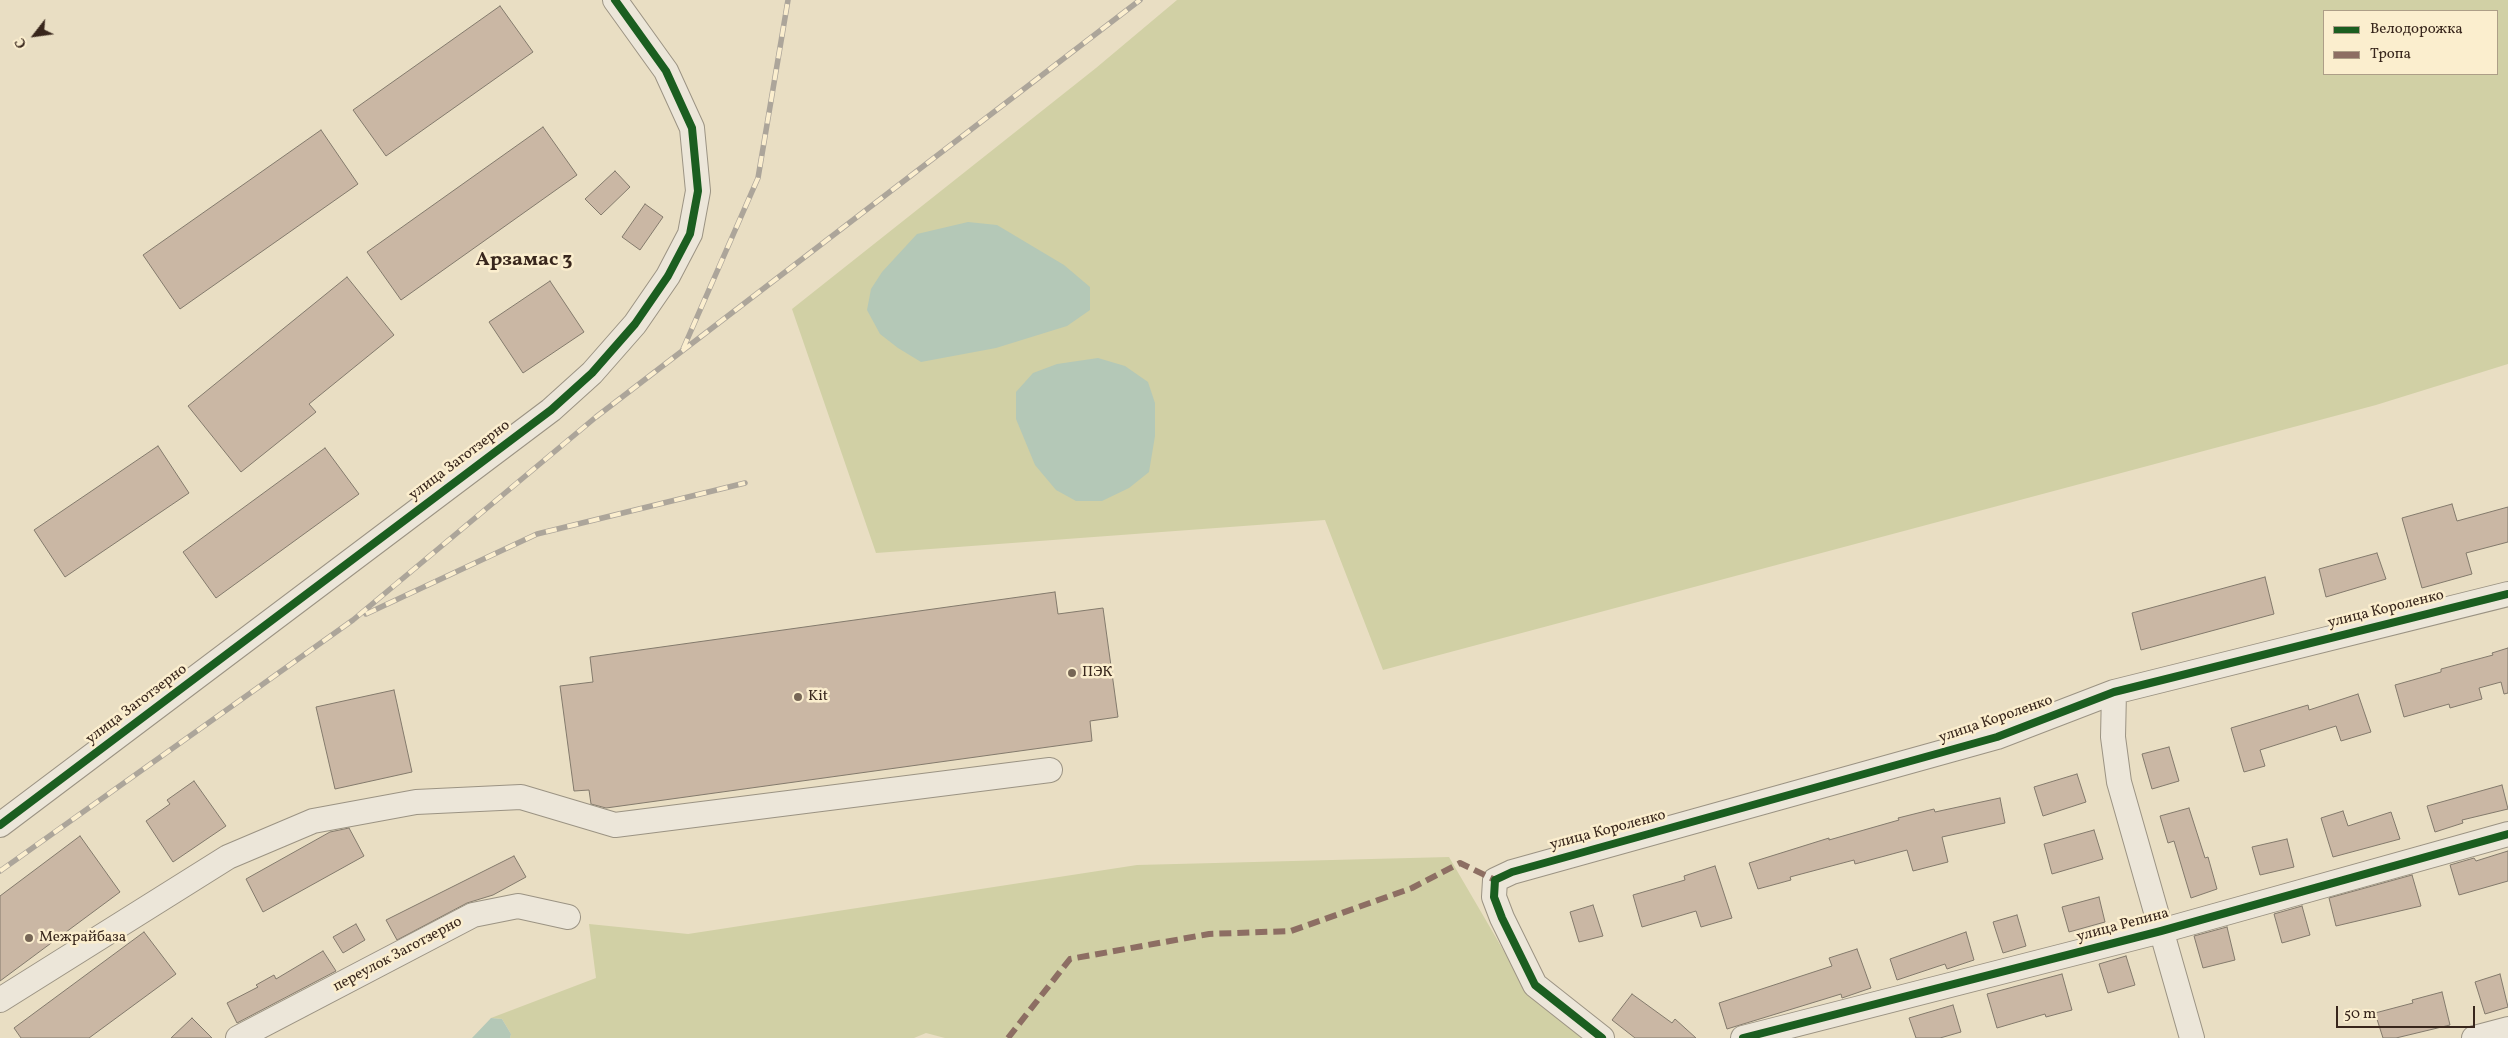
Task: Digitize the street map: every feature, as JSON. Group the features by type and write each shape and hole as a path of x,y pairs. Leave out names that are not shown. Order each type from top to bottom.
{"street":[{"name":"улица Заготзерно","path":"0,825 551,410 592,373 635,324 668,276 690,234 698,191 692,128 666,72 615,0"},
{"name":"улица Короленко","path":"1602,1038 1535,985 1502,918 1494,897 1495,880 1512,872 1997,737 2114,692 2508,594"},
{"path":"2114,692 2113,737 2120,782 2160,931 2192,1038"},
{"path":"0,1000 228,857 312,820 416,802 521,797 615,825 1050,770"},
{"name":"улица Репина","path":"1743,1038 2160,931 2508,834"},
{"name":"переулок Заготзерно","path":"238,1038 473,915 518,906 568,917"},
{"path":"2474,1038 2508,1029"}],"green space":[{"path":"1177,0 2508,0 2508,364 2376,405 1383,670 1325,520 876,553 792,309 1096,68"},
{"path":"1449,857 1526,989 1587,1038 945,1038 926,1033 914,1038 510,1038 511,1034 502,1019 491,1018 596,978 589,924 688,934 1137,865"}],"shaded area":[{"path":"968,222 997,225 1064,265 1090,287 1090,310 1067,326 996,348 921,362 898,348 880,334 867,310 871,289 882,272 917,234"},
{"path":"1098,358 1125,366 1148,382 1155,403 1155,436 1149,472 1129,488 1102,501 1076,501 1056,490 1035,465 1016,419 1016,392 1033,373 1057,364"},
{"path":"491,1018 502,1019 511,1034 510,1038 472,1038"}],"building":[{"path":"500,6 533,52 386,156 353,110"},
{"path":"543,127 577,175 401,300 367,252"},
{"path":"321,130 358,184 180,309 143,255"},
{"path":"615,171 630,187 601,215 585,199"},
{"path":"645,204 663,217 640,250 622,237"},
{"path":"347,277 394,335 309,404 316,412 241,472 188,406"},
{"path":"550,281 584,332 523,373 489,322"},
{"path":"158,446 189,493 65,577 34,530"},
{"path":"325,448 359,494 216,598 183,552"},
{"path":"2452,504 2457,521 2508,507 2508,542 2466,553 2472,574 2422,588 2402,518"},
{"path":"2377,553 2386,579 2326,597 2319,569"},
{"path":"2265,577 2274,614 2141,650 2132,613"},
{"path":"1055,592 1058,614 1103,608 1118,717 1090,721 1092,741 606,808 591,804 589,790 574,791 560,686 593,682 590,657"},
{"path":"2508,648 2508,693 2504,694 2501,682 2479,688 2482,699 2450,708 2449,704 2404,717 2395,685 2441,672 2441,669 2493,655 2492,653"},
{"path":"394,690 412,772 335,789 316,707"},
{"path":"2358,694 2371,732 2341,741 2336,726 2260,750 2265,766 2244,772 2231,728 2308,705 2309,710"},
{"path":"2169,747 2179,781 2152,789 2142,754"},
{"path":"2077,774 2086,802 2043,816 2034,787"},
{"path":"194,781 226,826 173,862 146,821 170,804 167,800"},
{"path":"2502,785 2508,809 2462,820 2463,823 2435,832 2427,806"},
{"path":"2000,798 2005,823 1942,837 1948,862 1913,871 1907,850 1855,864 1854,860 1790,877 1791,880 1758,889 1749,863 1829,838 1829,840 1899,820 1898,818 1934,809 1935,812"},
{"path":"2189,808 2205,858 2208,857 2217,889 2191,898 2174,841 2168,843 2160,816"},
{"path":"2343,811 2348,826 2391,812 2400,839 2333,857 2321,818"},
{"path":"349,828 364,856 263,912 246,879 330,832"},
{"path":"2094,830 2103,859 2052,874 2044,844"},
{"name":"Межрайбаза","path":"80,836 120,892 0,981 0,896"},
{"path":"2287,839 2294,867 2260,875 2252,847"},
{"path":"2508,851 2508,881 2459,895 2450,865 2474,858 2476,861"},
{"path":"514,856 526,877 493,895 467,903 397,940 386,920"},
{"path":"1715,866 1732,918 1701,927 1696,911 1642,927 1633,895 1685,880 1684,876"},
{"path":"2412,875 2421,906 2336,926 2329,898"},
{"path":"2099,897 2105,922 2069,932 2062,907"},
{"path":"1593,905 1603,936 1579,942 1570,912"},
{"path":"2302,906 2310,935 2282,943 2274,914"},
{"path":"2017,915 2026,946 2003,953 1993,922"},
{"path":"356,924 365,940 343,953 333,937"},
{"path":"2227,927 2235,960 2203,968 2194,936"},
{"path":"144,932 176,974 89,1038 21,1038 14,1028"},
{"path":"1966,932 1974,960 1947,969 1945,964 1897,980 1890,959"},
{"path":"1857,949 1871,988 1842,998 1841,994 1727,1029 1719,1003 1832,966 1829,958"},
{"path":"323,951 336,971 237,1023 227,1003 258,987 256,985 274,975 276,979"},
{"path":"2126,956 2135,985 2108,993 2099,964"},
{"path":"2062,974 2072,1010 2046,1017 2045,1014 1997,1028 1987,994"},
{"path":"2500,974 2508,1007 2485,1014 2475,982"},
{"path":"2442,992 2450,1025 2396,1038 2383,1038 2375,1013 2413,1003 2412,1000"},
{"path":"1632,994 1672,1023 1675,1019 1696,1038 1635,1038 1612,1020"},
{"path":"1953,1005 1961,1032 1940,1038 1916,1038 1909,1018"},
{"path":"192,1018 212,1038 171,1038"}],"railway":[{"path":"683,349 758,178 788,0"},
{"path":"0,871 353,620 596,417 1140,0"},
{"path":"366,614 537,534 745,483"}],"marked path":[{"path":"1008,1038 1070,959 1209,934 1291,931 1412,888 1460,863 1495,880"}],"cycle path":[{"path":"0,825 551,410 592,373 635,324 668,276 690,234 698,191 692,128 666,71 615,0"},
{"path":"1602,1038 1535,985 1502,918 1494,897 1495,880 1512,872 1997,737 2114,692 2508,594"},
{"path":"1743,1038 2161,931 2508,834"}],"place":[{"name":"ПЭК","path":"1072,673"},
{"name":"Kit","path":"798,697"},
{"name":"Межрайбаза","path":"29,938"}],"district":[{"name":"Арзамас 3","path":"524,261"}]}
